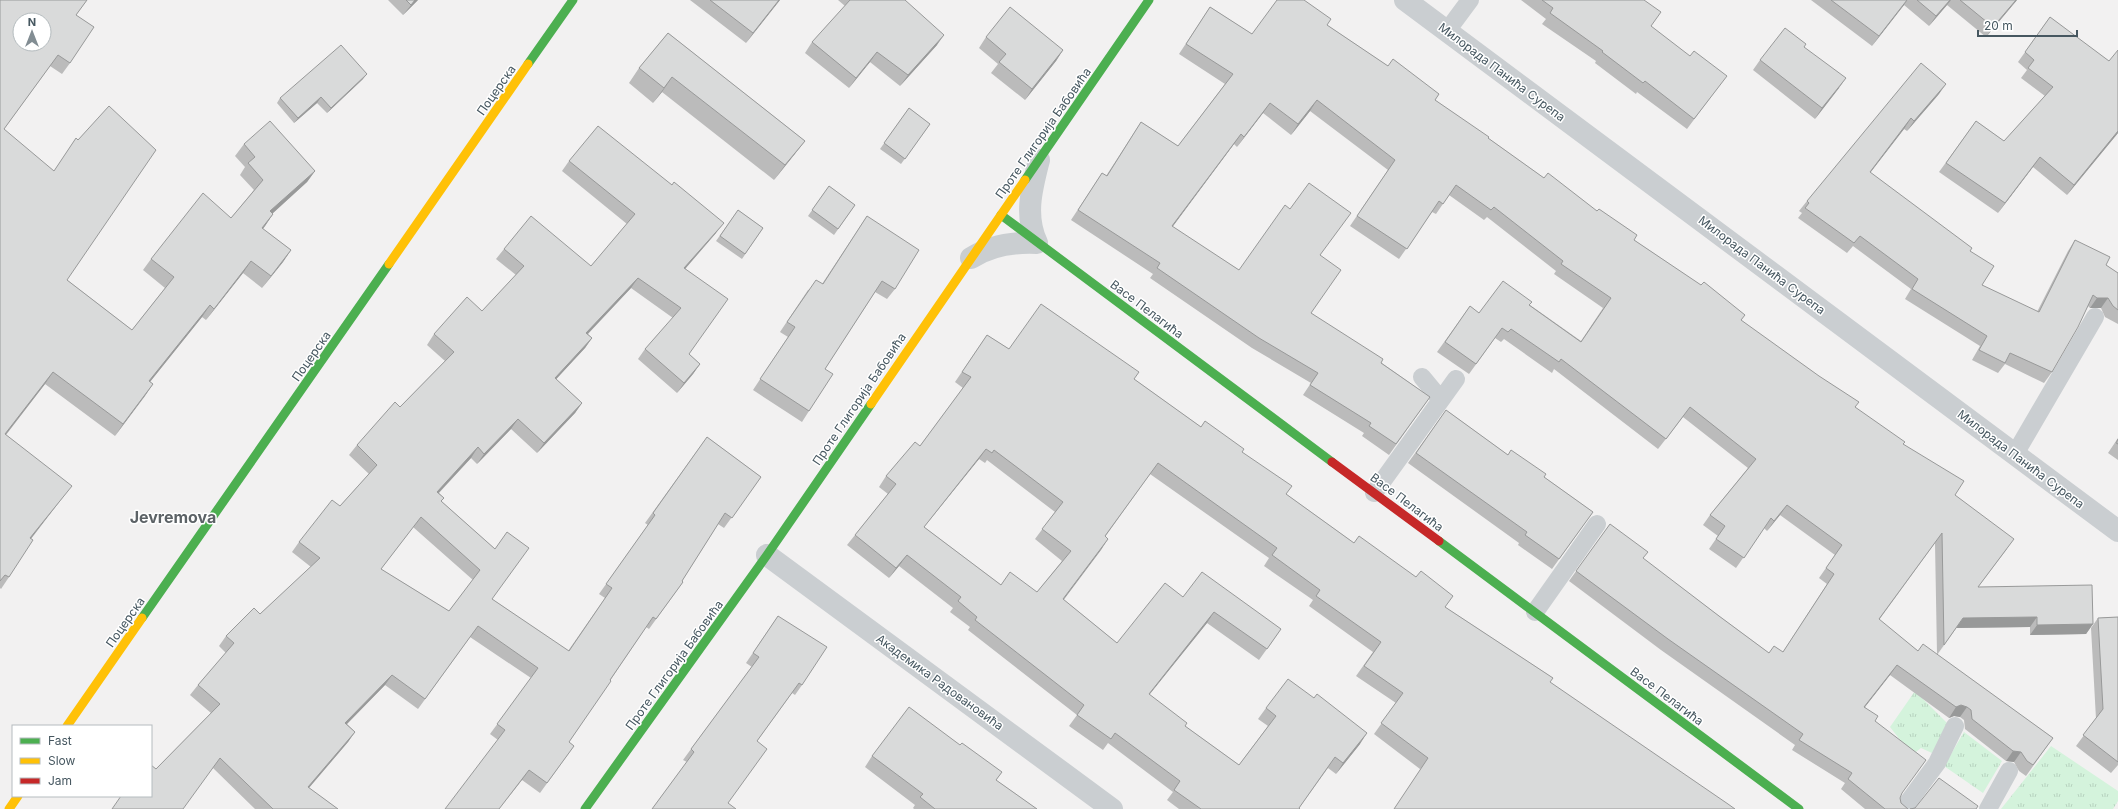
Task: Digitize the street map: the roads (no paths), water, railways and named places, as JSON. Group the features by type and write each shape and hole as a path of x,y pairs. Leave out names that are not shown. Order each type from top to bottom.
{"street":[{"name":"Поцерска","path":"68,725 574,0"},
{"name":"Проте Глигорија Бабовића","path":"585,809 768,555 1149,0"},
{"name":"Милорада Панића Сурепа","path":"1405,0 2118,531"},
{"path":"971,258 1003,245 1019,242 1037,243 1029,218 1034,181 1039,159"},
{"name":"Васе Пелагића","path":"1001,215 1799,809"},
{"name":"Академика Радовановића","path":"768,555 1112,809"},
{"path":"9,809 17,797"}],"lane":[{"path":"1447,31 1470,0"},
{"path":"2015,454 2094,316"},
{"path":"1422,377 1441,400"},
{"path":"1374,493 1456,379"},
{"path":"1535,612 1597,524"},
{"path":"1903,809 1937,764 1956,726"},
{"path":"1988,809 2009,771"}],"district":[{"name":"Jevremova","path":"173,517"}]}
